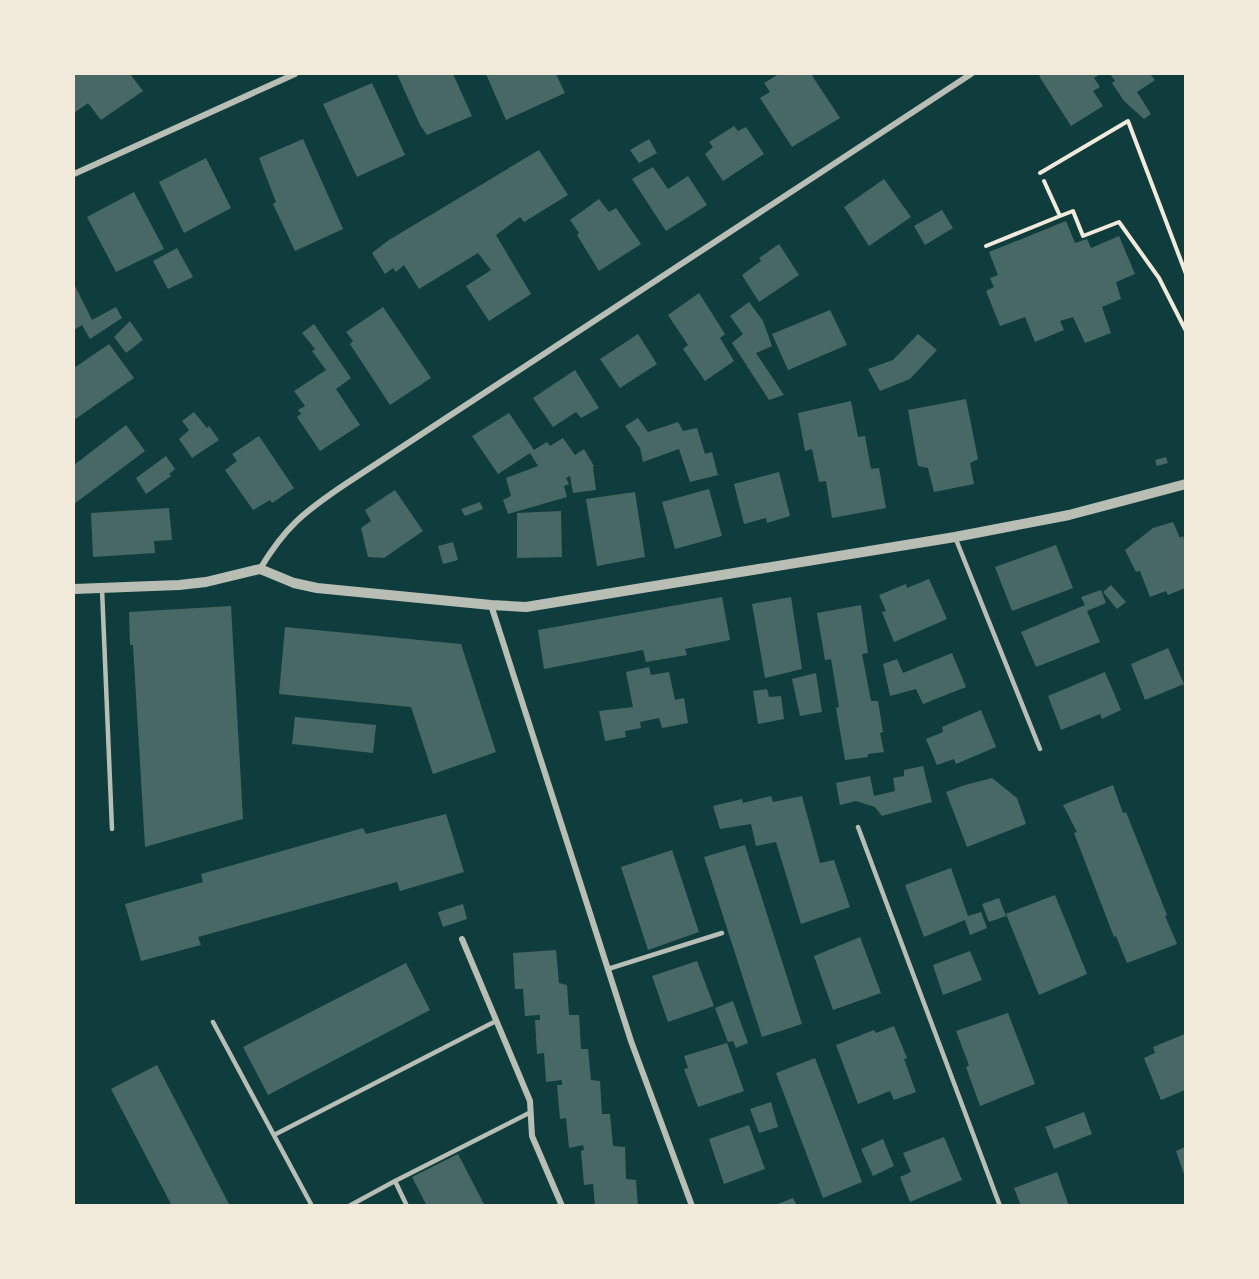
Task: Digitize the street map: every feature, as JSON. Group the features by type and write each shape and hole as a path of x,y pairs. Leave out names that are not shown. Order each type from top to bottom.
{"street":[{"path":"74,174 295,74"},
{"path":"260,569 274,546 304,512 971,74"},
{"path":"74,589 206,582 260,569 294,583 317,588 491,606 526,607 955,537 1069,515 1185,484"},
{"path":"491,606 631,1041 692,1206"},
{"path":"462,939 530,1101 532,1136 562,1206"}],"lane":[{"path":"955,537 1040,748"},
{"path":"102,589 112,830"},
{"path":"858,827 1000,1206"},
{"path":"608,969 722,933"},
{"path":"274,1135 496,1020"},
{"path":"213,1022 312,1206"},
{"path":"349,1206 531,1112"},
{"path":"395,1181 407,1206"}],"path":[{"path":"1040,173 1128,120 1185,274"},
{"path":"1044,181 1060,216"},
{"path":"986,246 1073,212 1083,236 1119,222 1159,278 1185,331"}],"building":[{"path":"74,74 130,74 143,91 101,120 88,103 74,113"},
{"path":"397,74 453,74 472,116 427,135 420,125"},
{"path":"486,74 556,74 565,93 506,120"},
{"path":"779,74 811,74 840,118 792,147 760,98 770,92 764,83"},
{"path":"1043,74 1100,74 1094,78 1100,87 1093,91 1103,106 1071,126 1039,76"},
{"path":"1110,74 1150,74 1155,80 1137,92 1151,114 1144,119 1124,101 1112,83 1115,81"},
{"path":"372,83 405,155 357,177 323,104"},
{"path":"734,126 738,131 746,127 764,154 723,181 705,154 713,147 709,142"},
{"path":"303,139 343,229 295,251 273,204 276,202 259,158"},
{"path":"649,139 657,153 639,163 630,150"},
{"path":"539,150 568,195 524,222 520,217 496,235 531,294 489,321 466,286 491,270 478,253 419,289 404,265 396,272 393,268 385,274 372,253 389,240"},
{"path":"206,158 231,208 184,233 159,182"},
{"path":"653,167 668,189 688,176 707,205 666,231 632,179"},
{"path":"884,179 911,217 869,246 844,207"},
{"path":"134,192 164,249 116,272 87,217"},
{"path":"599,199 609,212 616,208 641,244 599,271 570,220"},
{"path":"942,210 953,228 925,245 914,226"},
{"path":"1066,221 1075,243 1087,239 1091,248 1119,236 1135,274 1116,282 1121,299 1102,307 1111,333 1085,343 1073,317 1060,321 1064,330 1035,342 1025,317 1000,326 986,291 994,287 990,278 998,275 989,252"},
{"path":"779,244 799,275 759,302 742,275 761,261 759,258"},
{"path":"177,248 193,277 168,289 153,261"},
{"path":"74,284 92,320 116,307 122,318 90,339 82,325 74,330"},
{"path":"699,293 725,334 720,338 734,361 705,381 683,349 688,345 668,315"},
{"path":"749,302 763,321 772,346 756,353 784,395 769,400 732,343 743,334 730,316"},
{"path":"383,307 431,378 390,405 350,344 353,341 346,332"},
{"path":"830,310 847,345 788,370 772,334"},
{"path":"130,321 143,340 126,353 114,337"},
{"path":"314,324 351,378 336,389 360,425 320,451 297,417 301,414 298,410 305,406 294,391 326,370 312,351 315,349 302,333"},
{"path":"638,334 657,364 620,388 600,359"},
{"path":"918,334 937,350 910,379 880,391 868,369 893,360"},
{"path":"109,344 134,378 74,420 74,368"},
{"path":"575,370 599,408 581,418 576,412 553,427 533,398"},
{"path":"966,399 978,459 970,463 974,484 934,492 928,468 918,466 908,410"},
{"path":"851,401 858,437 865,436 871,469 879,468 886,508 832,518 826,481 819,482 812,449 805,451 798,413"},
{"path":"194,412 207,428 209,426 219,440 192,458 179,439 189,430 182,421"},
{"path":"509,413 534,450 547,442 550,446 563,438 575,455 584,449 594,466 596,490 573,493 570,476 566,478 569,484 564,486 567,497 508,514 503,500 511,496 506,478 538,466 530,453 498,474 472,436"},
{"path":"638,418 648,432 678,422 683,431 697,428 705,454 712,452 718,475 690,482 679,449 643,462 640,448 625,426"},
{"path":"126,425 145,451 74,504 74,465"},
{"path":"259,436 294,488 272,503 270,500 253,510 225,470 237,461 232,454"},
{"path":"166,456 175,469 169,474 171,476 146,494 136,478"},
{"path":"1166,457 1168,463 1157,466 1155,460"},
{"path":"779,472 790,516 767,523 766,518 744,524 734,484"},
{"path":"709,489 722,536 675,549 662,502"},
{"path":"395,490 423,531 384,558 368,557 361,528 371,521 365,510"},
{"path":"635,492 645,557 597,566 586,499"},
{"path":"480,502 483,509 465,516 461,509"},
{"path":"169,508 172,540 154,541 155,553 93,557 91,513"},
{"path":"561,511 562,557 517,558 517,513"},
{"path":"1173,522 1180,538 1183,536 1185,543 1185,588 1168,595 1166,591 1150,597 1140,571 1136,572 1125,550 1153,528"},
{"path":"453,542 458,560 443,564 438,546"},
{"path":"1056,545 1073,588 1012,611 995,567"},
{"path":"929,579 947,619 894,642 882,612 886,611 879,595 906,584 907,588"},
{"path":"1111,585 1126,602 1117,609 1103,592"},
{"path":"1101,590 1106,603 1087,611 1100,642 1036,667 1021,632 1085,605 1081,597"},
{"path":"722,597 730,640 685,649 687,655 646,662 643,650 544,669 538,630"},
{"path":"791,597 802,669 765,678 752,604"},
{"path":"861,605 868,653 862,654 871,701 878,701 884,752 845,760 831,659 825,660 817,613"},
{"path":"231,606 243,819 145,847 129,612"},
{"path":"285,627 461,644 496,752 433,774 411,707 279,694"},
{"path":"1168,648 1184,684 1145,700 1131,664"},
{"path":"952,653 966,687 923,704 916,689 890,696 883,664 897,659 903,673"},
{"path":"649,667 651,675 669,672 675,700 684,698 688,723 662,728 659,718 640,722 641,728 625,731 626,737 605,741 599,711 633,707 626,672"},
{"path":"1105,672 1121,710 1102,719 1100,714 1061,730 1048,696"},
{"path":"816,673 822,712 800,716 792,679"},
{"path":"767,689 769,697 781,696 784,719 758,724 753,691"},
{"path":"981,710 996,747 956,764 954,759 937,765 926,739 943,732 942,727"},
{"path":"295,717 376,725 373,753 292,744"},
{"path":"923,766 932,802 882,816 875,807 856,801 840,805 836,783 870,776 874,796 895,791 893,778 904,776 904,770"},
{"path":"992,778 1017,798 1026,824 967,847 946,792"},
{"path":"1113,785 1123,813 1126,812 1177,944 1127,963 1116,936 1114,937 1074,833 1077,832 1063,805"},
{"path":"771,796 773,802 802,796 820,863 834,860 850,907 801,924 776,842 756,846 751,824 720,829 713,806 742,799 743,803"},
{"path":"446,814 464,872 400,891 397,882 198,937 201,945 141,961 125,904 203,882 201,874 363,828 366,834"},
{"path":"745,845 802,1024 762,1037 704,857"},
{"path":"672,850 699,932 648,950 621,867"},
{"path":"951,868 968,916 981,912 987,928 970,935 965,920 924,937 905,885"},
{"path":"1055,895 1087,974 1039,995 1006,914"},
{"path":"999,898 1006,916 989,922 982,904"},
{"path":"463,904 467,919 443,927 438,912"},
{"path":"860,937 881,993 833,1010 814,956"},
{"path":"556,950 559,983 567,985 569,1015 579,1015 581,1049 588,1049 591,1080 600,1081 602,1114 610,1114 613,1146 625,1147 626,1179 636,1180 638,1206 595,1206 593,1184 584,1185 581,1151 584,1150 583,1145 569,1148 566,1118 560,1119 557,1085 562,1085 562,1080 546,1082 544,1053 537,1054 535,1020 540,1020 540,1015 525,1016 523,989 515,989 513,953"},
{"path":"970,951 982,980 943,995 933,965"},
{"path":"697,961 714,1006 668,1022 652,976"},
{"path":"406,963 430,1010 268,1095 243,1047"},
{"path":"733,1001 748,1043 736,1048 733,1041 728,1042 715,1008"},
{"path":"1008,1013 1035,1084 980,1106 966,1067 969,1065 956,1031"},
{"path":"894,1026 907,1058 904,1059 916,1092 894,1100 890,1091 858,1104 836,1045 874,1030 876,1033"},
{"path":"1185,1034 1185,1090 1161,1100 1144,1058 1155,1053 1153,1047"},
{"path":"727,1043 744,1091 698,1107 684,1069 688,1068 684,1056"},
{"path":"815,1058 862,1182 823,1198 776,1073"},
{"path":"157,1065 230,1206 172,1206 111,1089"},
{"path":"771,1102 778,1127 759,1133 750,1109"},
{"path":"1084,1112 1092,1134 1054,1149 1045,1127"},
{"path":"749,1125 765,1169 724,1184 709,1139"},
{"path":"944,1137 962,1180 910,1202 900,1177 911,1172 903,1153"},
{"path":"883,1139 894,1166 873,1176 861,1149"},
{"path":"1185,1147 1185,1177 1176,1151"},
{"path":"458,1154 485,1206 427,1206 412,1177"},
{"path":"1057,1172 1069,1206 1021,1206 1014,1188"},
{"path":"793,1198 797,1206 775,1206 775,1205"}]}
